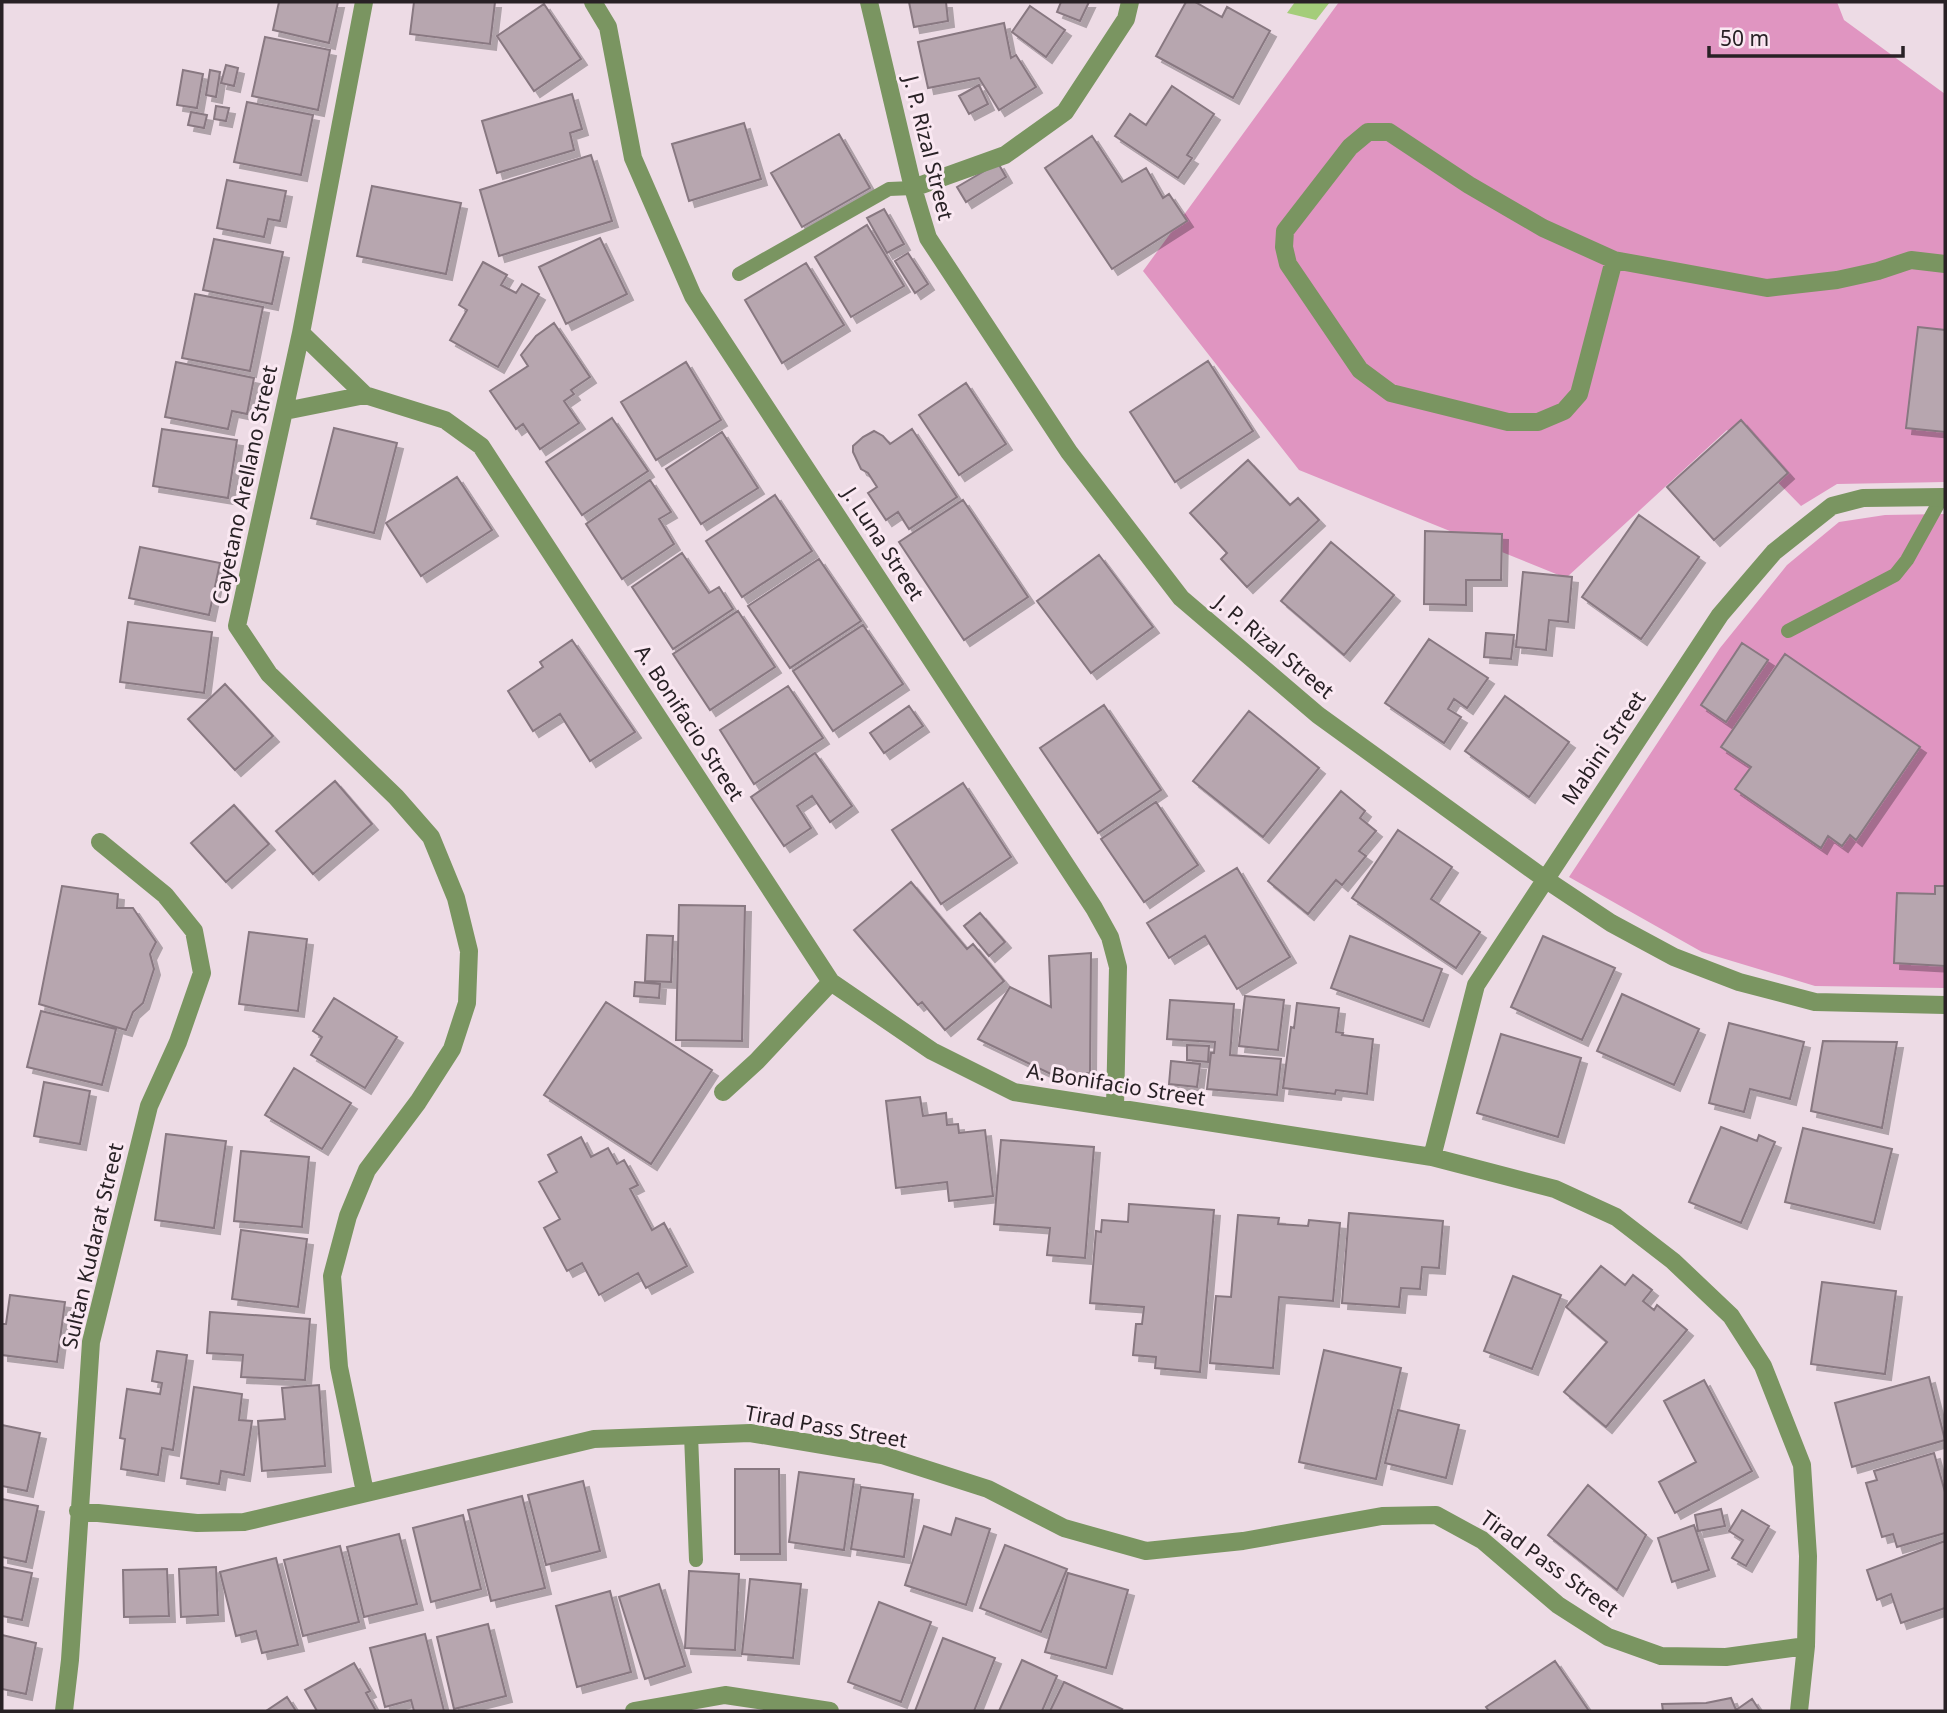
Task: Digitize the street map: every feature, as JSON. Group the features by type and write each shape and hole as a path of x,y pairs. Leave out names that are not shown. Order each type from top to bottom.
{"street":[{"name":"Cayetano Arellano Street","path":"364,2 301,333 237,626 269,674 396,797 431,837 456,898 469,951 467,1003 452,1049 418,1102 367,1170 348,1216 332,1276 339,1367 365,1492"},
{"name":"J. Luna Street","path":"593,2 608,27 633,159 693,296 1094,908 1110,937 1118,967 1115,1108"},
{"name":"J. P. Rizal Street","path":"869,2 913,188 928,239 1069,452 1181,598 1318,715 1545,879 1611,923 1674,957 1739,982 1815,1003 1945,1005"},
{"path":"913,188 1005,155 1065,112 1126,19 1130,2"},
{"path":"1614,260 1579,394 1564,411 1538,422 1508,422 1391,393 1360,370 1289,264 1284,247 1285,231 1350,147 1368,132 1389,132 1469,185 1532,222 1614,260 1767,288 1837,280 1878,271 1910,260 1945,264"},
{"name":"A. Bonifacio Street","path":"301,333 365,395 445,420 481,446 831,982 932,1051 1014,1092 1432,1157 1555,1189 1616,1217 1674,1261 1731,1316 1763,1366 1802,1465 1808,1556 1806,1646 1799,1711"},
{"name":"A. Bonifacio Street","path":"285,411 365,395"},
{"name":"Mabini Street","path":"1432,1157 1476,985 1720,615 1774,552 1832,506 1863,498 1944,497"},
{"name":"Sultan Kudarat Street","path":"64,1711 70,1660 91,1342 149,1105 178,1042 202,973 194,931 165,895 100,842"},
{"path":"723,1092 757,1061 831,982"},
{"name":"Tirad Pass Street","path":"78,1511 197,1523 244,1522 594,1439 750,1433 882,1455 988,1489 1064,1528 1146,1551 1243,1541 1382,1516 1436,1515 1482,1540 1558,1605 1608,1637 1661,1656 1726,1657 1806,1646"},
{"path":"634,1711 725,1695 830,1711"}],"lane":[{"path":"739,274 889,188 913,188"},
{"path":"1788,631 1895,575 1907,560 1944,497"},
{"path":"691,1435 696,1560"}],"shaded area":[{"path":"1295,2 1330,2 1316,20 1287,13"},
{"path":"1339,2 1837,2 1844,20 1945,94 1945,482 1837,484 1801,506 1727,430 1566,578 1299,470 1143,271"},
{"path":"1945,514 1945,988 1815,986 1702,952 1569,877 1720,648 1787,565 1839,522 1885,515"}],"building":[{"path":"279,2 338,2 329,43 273,30"},
{"path":"414,2 495,2 490,44 410,34"},
{"path":"909,2 946,2 948,21 914,27"},
{"path":"1061,2 1089,2 1080,21 1057,12"},
{"path":"1186,2 1195,2 1222,17 1227,7 1270,31 1233,98 1156,56"},
{"path":"544,4 581,59 534,91 497,36"},
{"path":"1030,6 1065,30 1046,57 1012,32"},
{"path":"1004,23 1011,58 1016,55 1036,87 999,110 979,78 928,88 918,42"},
{"path":"265,37 330,50 318,110 252,96"},
{"path":"226,65 238,68 234,86 221,83"},
{"path":"183,70 203,74 197,108 177,105"},
{"path":"210,70 220,72 216,97 206,95"},
{"path":"979,85 988,104 969,114 959,96"},
{"path":"1172,86 1214,114 1187,155 1192,158 1178,178 1115,136 1130,114 1146,125"},
{"path":"572,94 582,129 570,133 574,150 497,173 482,121"},
{"path":"247,102 313,115 301,175 234,162"},
{"path":"216,106 229,108 226,121 214,119"},
{"path":"191,112 207,115 204,128 188,125"},
{"path":"744,123 761,179 689,201 672,144"},
{"path":"839,134 870,188 802,227 771,173"},
{"path":"1092,136 1122,182 1146,168 1163,198 1169,194 1187,221 1112,269 1045,168"},
{"path":"591,155 612,221 499,256 480,190"},
{"path":"998,163 1006,177 966,202 957,187"},
{"path":"227,180 286,191 280,221 268,219 264,237 217,228"},
{"path":"372,186 461,203 446,274 357,256"},
{"path":"884,209 904,244 887,253 867,218"},
{"path":"867,225 904,286 851,317 815,257"},
{"path":"600,238 627,294 566,324 539,267"},
{"path":"214,239 283,252 272,304 203,290"},
{"path":"908,253 928,284 915,293 895,261"},
{"path":"483,262 507,275 501,285 516,293 522,284 539,294 498,367 450,340 467,310 459,305"},
{"path":"806,263 844,325 782,363 745,300"},
{"path":"195,294 263,307 250,371 182,358"},
{"path":"554,323 590,377 571,390 574,394 564,401 579,423 540,449 523,424 516,429 490,391 528,366 521,355 536,336"},
{"path":"1918,327 1945,330 1945,432 1906,428"},
{"path":"1208,361 1253,431 1175,482 1130,412"},
{"path":"176,362 254,378 247,414 232,411 228,429 165,417"},
{"path":"686,362 721,420 656,460 621,402"},
{"path":"966,383 1006,444 959,475 919,415"},
{"path":"612,418 648,471 582,515 546,462"},
{"path":"1741,420 1788,473 1714,540 1667,487"},
{"path":"334,428 397,443 374,533 311,518"},
{"path":"162,429 237,440 228,498 153,486"},
{"path":"912,429 957,497 909,529 898,512 886,520 868,493 877,487 868,473 861,469 853,446 874,431 890,444"},
{"path":"722,432 758,488 701,524 666,469"},
{"path":"1248,460 1290,505 1298,498 1319,520 1247,587 1221,559 1227,553 1190,513"},
{"path":"457,477 492,530 421,576 386,523"},
{"path":"650,480 671,512 659,519 674,544 622,579 586,524"},
{"path":"775,495 812,551 742,597 706,541"},
{"path":"963,500 1028,597 964,640 899,542"},
{"path":"1639,515 1699,557 1641,639 1582,597"},
{"path":"1425,531 1502,534 1501,580 1466,580 1466,605 1424,604"},
{"path":"1331,542 1394,595 1344,655 1281,601"},
{"path":"140,547 220,563 209,615 129,598"},
{"path":"682,553 709,593 719,587 733,609 673,649 632,587"},
{"path":"1099,555 1153,627 1091,673 1037,601"},
{"path":"819,559 861,621 790,668 748,606"},
{"path":"1523,572 1572,577 1568,622 1549,620 1546,650 1516,647"},
{"path":"738,611 775,667 710,710 673,654"},
{"path":"128,622 212,632 204,693 120,682"},
{"path":"863,625 903,684 833,731 793,671"},
{"path":"1486,633 1514,635 1511,659 1484,657"},
{"path":"1429,639 1488,678 1467,708 1454,699 1448,709 1461,717 1444,743 1385,703"},
{"path":"572,640 635,732 590,761 560,714 533,731 508,691 543,667 540,662"},
{"path":"1742,643 1768,660 1726,722 1701,705"},
{"path":"1785,654 1920,747 1856,840 1850,835 1842,846 1828,836 1821,848 1735,789 1751,767 1721,747"},
{"path":"225,684 273,736 235,770 188,719"},
{"path":"788,686 823,738 754,784 720,730"},
{"path":"1505,696 1569,742 1529,797 1465,751"},
{"path":"1104,705 1161,790 1098,833 1040,748"},
{"path":"909,706 923,726 884,753 870,733"},
{"path":"1249,711 1319,768 1263,837 1193,781"},
{"path":"815,753 852,806 830,822 812,796 797,806 811,828 784,846 751,797"},
{"path":"335,781 372,824 313,874 276,831"},
{"path":"963,783 1011,857 941,904 892,830"},
{"path":"1341,791 1365,811 1360,818 1376,831 1359,851 1366,856 1342,885 1336,880 1308,914 1268,881"},
{"path":"1156,802 1198,865 1144,902 1101,839"},
{"path":"234,805 269,844 226,882 191,843"},
{"path":"1398,830 1452,867 1431,899 1480,932 1456,968 1352,898"},
{"path":"1237,868 1290,957 1237,989 1205,936 1169,958 1147,923"},
{"path":"911,882 967,949 973,944 1004,981 945,1030 922,1002 918,1005 854,930"},
{"path":"62,886 118,894 117,908 133,908 156,942 150,954 154,969 143,1003 133,1012 126,1030 39,1004"},
{"path":"1935,886 1945,886 1945,966 1894,963 1897,893 1935,894"},
{"path":"679,905 745,906 742,1041 676,1040"},
{"path":"980,913 1005,942 989,956 964,926"},
{"path":"249,932 307,939 298,1011 239,1004"},
{"path":"647,935 673,936 671,982 645,981"},
{"path":"1350,936 1442,969 1423,1021 1331,988"},
{"path":"1543,936 1615,968 1582,1040 1511,1007"},
{"path":"1091,953 1090,1073 1055,1076 978,1039 1010,987 1051,1007 1049,956"},
{"path":"635,982 660,984 659,998 634,996"},
{"path":"1622,994 1699,1029 1674,1085 1597,1051"},
{"path":"1245,996 1284,1000 1278,1050 1239,1046"},
{"path":"334,998 397,1037 365,1088 311,1055 322,1037 313,1031"},
{"path":"1170,1000 1234,1004 1230,1055 1281,1059 1277,1095 1207,1089 1215,1042 1167,1039"},
{"path":"606,1002 712,1070 651,1164 544,1095"},
{"path":"1297,1003 1339,1008 1336,1032 1373,1039 1367,1094 1336,1090 1335,1094 1283,1088"},
{"path":"41,1011 116,1029 102,1085 27,1067"},
{"path":"1729,1023 1804,1042 1790,1099 1750,1089 1744,1112 1709,1103"},
{"path":"1501,1034 1581,1058 1558,1137 1477,1113"},
{"path":"1823,1041 1897,1042 1882,1128 1811,1111"},
{"path":"1187,1045 1209,1046 1208,1062 1187,1060"},
{"path":"1171,1061 1200,1064 1197,1087 1169,1084"},
{"path":"294,1068 351,1103 322,1149 265,1115"},
{"path":"44,1082 90,1091 80,1144 34,1136"},
{"path":"920,1097 923,1116 946,1113 947,1125 958,1124 959,1133 985,1130 993,1196 949,1201 947,1182 896,1188 886,1101"},
{"path":"1721,1127 1757,1141 1759,1135 1775,1142 1741,1223 1689,1202"},
{"path":"1803,1128 1892,1149 1874,1223 1785,1202"},
{"path":"166,1134 226,1141 214,1228 155,1220"},
{"path":"581,1137 591,1157 608,1148 617,1164 624,1160 638,1185 630,1189 652,1230 664,1223 687,1266 646,1288 638,1273 599,1295 582,1263 567,1271 544,1228 560,1219 539,1182 557,1172 548,1155"},
{"path":"1001,1140 1094,1147 1085,1258 1047,1255 1050,1228 994,1224"},
{"path":"241,1151 309,1157 302,1227 234,1221"},
{"path":"1129,1204 1214,1210 1200,1372 1155,1368 1156,1357 1133,1355 1136,1324 1142,1324 1144,1307 1090,1303 1096,1231 1101,1232 1102,1220 1128,1222"},
{"path":"1349,1213 1443,1221 1439,1268 1422,1267 1420,1289 1401,1288 1399,1307 1342,1303"},
{"path":"1238,1215 1279,1218 1278,1224 1308,1226 1309,1220 1340,1223 1333,1301 1279,1297 1273,1368 1210,1363 1216,1296 1231,1297"},
{"path":"241,1230 307,1239 298,1307 232,1299"},
{"path":"1601,1266 1625,1285 1633,1275 1652,1290 1643,1301 1654,1310 1657,1305 1687,1330 1606,1427 1564,1392 1607,1342 1566,1307"},
{"path":"1513,1276 1561,1295 1532,1369 1484,1351"},
{"path":"1822,1282 1896,1291 1885,1374 1811,1364"},
{"path":"10,1295 65,1302 57,1362 2,1355 2,1324 6,1324"},
{"path":"210,1312 310,1319 305,1380 241,1377 243,1355 207,1353"},
{"path":"1324,1350 1401,1368 1376,1479 1299,1462"},
{"path":"157,1351 187,1355 173,1450 162,1448 158,1475 121,1469 125,1439 120,1438 127,1389 160,1394 162,1383 152,1381"},
{"path":"1929,1377 1945,1440 1852,1467 1835,1403"},
{"path":"1704,1380 1752,1471 1675,1513 1659,1482 1696,1462 1664,1401"},
{"path":"319,1385 325,1466 262,1471 258,1421 285,1419 282,1388"},
{"path":"194,1387 242,1394 239,1420 252,1421 244,1475 221,1471 219,1484 181,1478"},
{"path":"1398,1410 1459,1425 1446,1478 1385,1463"},
{"path":"2,1425 40,1433 27,1491 2,1486"},
{"path":"1934,1453 1945,1492 1945,1533 1897,1547 1893,1534 1882,1537 1866,1483 1877,1480 1874,1471"},
{"path":"735,1469 779,1469 780,1554 735,1554"},
{"path":"799,1472 854,1479 844,1550 789,1542"},
{"path":"583,1481 600,1551 546,1565 528,1495"},
{"path":"1588,1485 1646,1535 1617,1590 1548,1535"},
{"path":"861,1487 913,1494 904,1557 851,1549"},
{"path":"522,1496 545,1588 491,1601 468,1510"},
{"path":"2,1499 38,1506 26,1562 2,1557"},
{"path":"1721,1509 1725,1526 1698,1531 1695,1515"},
{"path":"1742,1510 1769,1526 1746,1566 1732,1558 1743,1540 1729,1531"},
{"path":"463,1515 481,1589 431,1602 413,1528"},
{"path":"956,1518 990,1529 966,1605 905,1585 924,1526 951,1535"},
{"path":"1694,1525 1709,1570 1672,1582 1658,1538"},
{"path":"399,1534 417,1604 364,1617 347,1547"},
{"path":"1945,1541 1945,1608 1901,1623 1891,1594 1877,1600 1867,1570"},
{"path":"1005,1545 1067,1569 1041,1632 980,1608"},
{"path":"340,1546 359,1622 303,1636 284,1560"},
{"path":"276,1558 298,1645 262,1653 256,1631 236,1636 220,1572"},
{"path":"2,1567 32,1573 22,1620 2,1616"},
{"path":"216,1567 218,1615 181,1617 179,1569"},
{"path":"167,1569 169,1616 124,1617 123,1570"},
{"path":"689,1571 739,1574 735,1650 685,1648"},
{"path":"1068,1573 1128,1590 1106,1668 1045,1652"},
{"path":"750,1579 801,1584 793,1658 742,1654"},
{"path":"659,1584 685,1666 645,1679 619,1597"},
{"path":"610,1591 631,1672 577,1687 556,1606"},
{"path":"879,1602 931,1622 901,1702 848,1682"},
{"path":"488,1624 506,1696 454,1709 437,1637"},
{"path":"425,1634 444,1711 414,1711 411,1700 385,1707 370,1648"},
{"path":"2,1635 36,1643 26,1694 2,1689"},
{"path":"943,1638 995,1658 974,1711 915,1711"},
{"path":"1022,1660 1057,1676 1042,1711 999,1711"},
{"path":"1555,1661 1589,1711 1489,1711 1486,1707"},
{"path":"354,1663 370,1691 366,1693 376,1711 317,1711 305,1690"},
{"path":"1064,1682 1122,1709 1050,1711"},
{"path":"287,1697 296,1711 266,1711"},
{"path":"1731,1698 1736,1710 1752,1699 1760,1711 1663,1711 1662,1704 1706,1703"}]}
